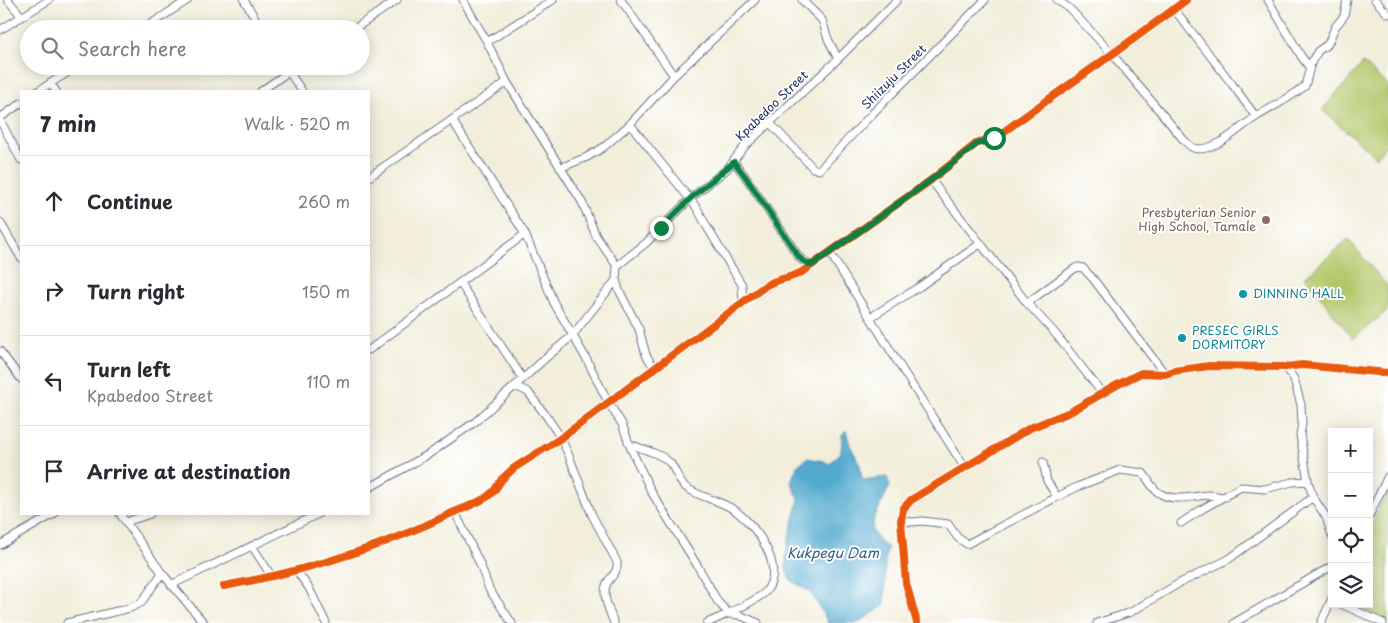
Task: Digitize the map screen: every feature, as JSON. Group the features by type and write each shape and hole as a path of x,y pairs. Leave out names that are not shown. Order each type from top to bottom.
{"street":[{"path":"8,0 22,17"},
{"path":"0,30 49,0"},
{"path":"244,0 256,20"},
{"path":"367,20 397,0"},
{"path":"463,0 507,82 582,202 596,236 618,266 616,280 622,298 642,335 646,355 655,369"},
{"path":"487,42 552,0"},
{"path":"620,0 674,76"},
{"path":"802,0 822,20 838,60"},
{"name":"Kpabedoo Street","path":"618,266 646,243 691,198 734,162 745,146 838,60 897,0"},
{"name":"Shiizuju Street","path":"770,123 812,168 820,170 871,115 985,0"},
{"path":"1057,0 1068,8 1112,54 1192,148 1206,148 1222,141 1305,86 1309,67 1315,54 1328,44 1335,27 1344,16 1347,0"},
{"path":"224,586 272,577 396,539 487,497 514,468 561,438 771,282 797,275 830,253 931,180 977,144 994,138 1186,0"},
{"path":"1268,0 1309,67"},
{"path":"1375,0 1388,14"},
{"path":"158,20 186,1"},
{"path":"560,168 587,157 604,146 630,124 674,76 752,1"},
{"path":"1174,9 1256,117"},
{"path":"39,90 62,75"},
{"path":"262,90 280,75"},
{"path":"291,75 301,90"},
{"path":"50,82 55,90"},
{"path":"370,176 507,82"},
{"path":"20,104 0,119 20,158"},
{"path":"452,120 525,234 554,303 622,424 629,444 655,498 697,564 718,602 729,614 739,615 758,623"},
{"path":"630,124 691,198 742,285 742,303"},
{"path":"734,162 799,257 812,265"},
{"path":"931,180 1027,303 1060,339 1102,393"},
{"path":"0,222 20,256"},
{"path":"370,349 525,234"},
{"path":"871,317 919,287 981,243"},
{"path":"830,253 965,468"},
{"path":"1027,303 1074,269 1078,267 1083,268 1165,374"},
{"path":"370,487 429,454 475,422 572,336 616,280"},
{"path":"460,283 524,378 528,392 561,438 592,516 617,562 617,570 608,583 606,592 614,623"},
{"path":"0,351 20,378"},
{"path":"917,623 906,583 901,521 903,510 911,500 1030,428 1070,412 1141,373 1165,374 1209,366 1286,367 1302,365 1388,374"},
{"path":"1286,367 1294,379 1301,405 1302,424 1300,435 1308,480 1328,524"},
{"path":"514,386 528,392"},
{"path":"629,444 650,451 668,462 685,486 736,511 754,528 765,545 771,559 772,580 766,591 729,614 707,623"},
{"path":"1043,462 1047,481 1057,497"},
{"path":"901,521 948,524 958,538 967,544 1077,487 1120,470 1143,473 1148,478 1150,485 1160,494 1178,499 1211,495 1225,498"},
{"path":"1373,508 1388,476"},
{"path":"1181,523 1242,487 1266,489 1308,480"},
{"path":"1096,623 1130,612 1178,584 1229,559 1314,496"},
{"path":"455,512 480,564 489,589 512,623"},
{"path":"0,545 52,515"},
{"path":"121,515 171,585 204,623"},
{"path":"126,522 147,515"},
{"path":"171,585 316,515"},
{"path":"252,546 272,577"},
{"path":"1234,623 1328,568"},
{"path":"296,570 309,588 326,623"},
{"path":"67,623 130,608 140,603 162,573"},
{"path":"1321,623 1328,606"},
{"path":"1350,608 1383,623"}],"green space":[{"path":"1363,63 1388,85 1388,143 1376,157 1322,110"},
{"path":"1348,239 1388,287 1388,310 1353,339 1305,277"},
{"path":"1388,488 1388,622 1359,608 1373,608 1373,521"}],"water":[{"name":"Kukpegu Dam","path":"846,430 850,445 860,465 862,480 887,477 890,486 874,518 872,529 878,540 888,547 885,561 885,605 858,623 828,623 810,594 790,579 787,571 787,551 799,499 791,482 797,466 807,458 824,461 829,464 841,452 842,435"}],"cycle path":[{"path":"224,586 283,574 369,548 425,526 487,497 514,468 561,438 765,286 802,272 931,180 977,143 991,140 1002,133 1186,0"},
{"path":"917,623 906,583 901,521 903,509 911,500 1030,428 1070,412 1141,373 1165,374 1209,366 1286,367 1302,365 1388,373"}],"place":[{"name":"Presbyterian Senior High School, Tamale","path":"1266,220"},
{"name":"DINNING HALL","path":"1243,294"},
{"name":"PRESEC GIRLS DORMITORY","path":"1182,338"}],"route":[{"path":"661,228 691,198 734,162 799,257 812,265 931,180 977,144 994,138"}]}
